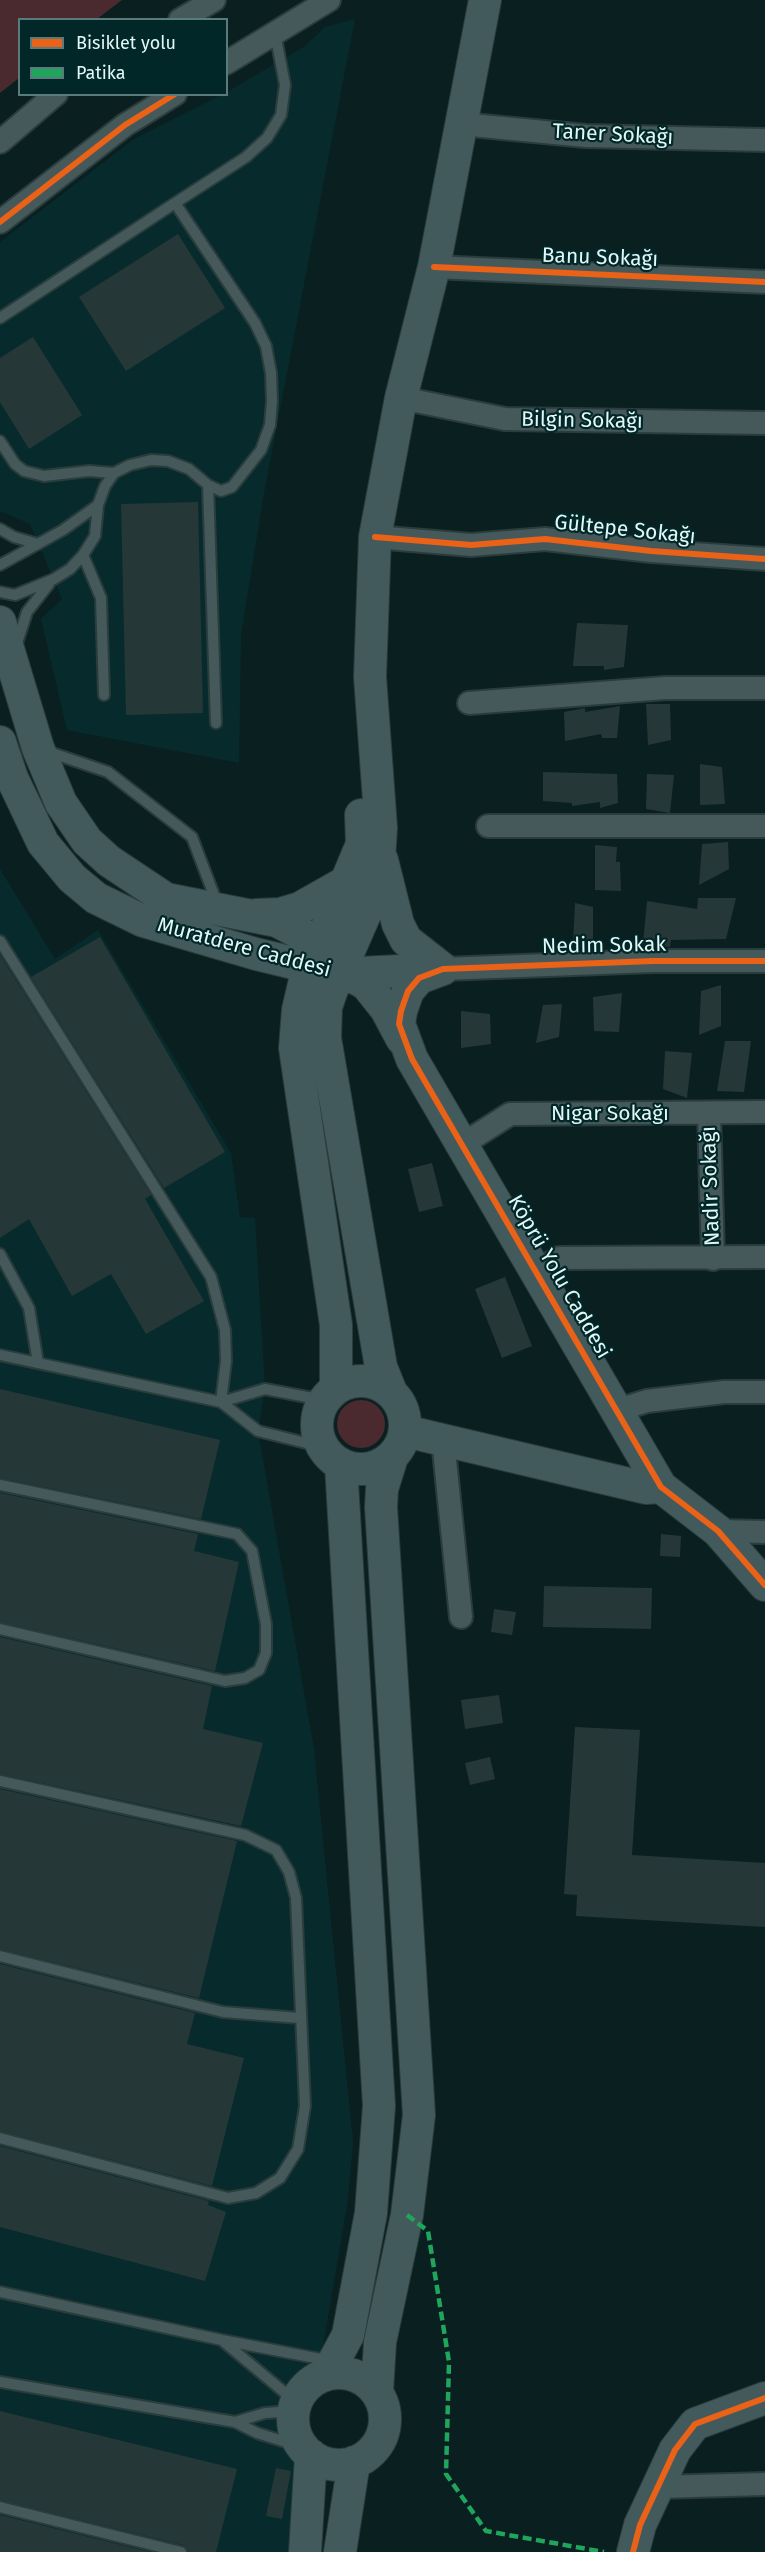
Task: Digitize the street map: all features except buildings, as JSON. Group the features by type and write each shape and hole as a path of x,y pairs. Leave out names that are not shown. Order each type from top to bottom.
{"main road":[{"path":"295,1048 298,1010 314,955 362,844 356,714 360,536 469,0"},
{"path":"376,2392 380,2342 407,2215 419,2115 381,1507 382,1489 398,1444 402,1410 391,1392 381,1367 325,1038 326,1007 368,907 378,874 381,828 370,677 375,537 401,398 434,267 485,0"},
{"name":"Muratdere Caddesi","path":"0,622 6,655 38,748 61,803 87,841 109,861 166,899 221,912 252,915 277,921 314,955"},
{"name":"Muratdere Caddesi","path":"0,742 12,778 43,843 80,885 96,897 143,921 256,954 314,955 332,958 340,974"},
{"path":"380,850 398,924 406,940 443,969"},
{"path":"252,915 280,914 300,908 346,882"},
{"path":"256,954 274,972 285,992 336,1325 330,1394 316,1426 332,1456 379,2106 372,2213 345,2344 327,2374"},
{"path":"340,974 443,969"},
{"name":"Köprü Yolu Caddesi","path":"443,969 419,978 408,991 401,1011 399,1024 412,1059 661,1487 718,1531 765,1585"},
{"path":"340,974 360,981 372,991 386,1009 412,1059"},
{"path":"330,1394 349,1382 364,1380 378,1384 391,1392"},
{"path":"332,1456 365,1470 380,1466 398,1444 444,1440 646,1488 661,1487"},
{"path":"305,2552 306,2451 292,2425 294,2406 307,2385 327,2374 351,2374 365,2380 376,2392 384,2406 385,2422 381,2438 372,2451 354,2462 332,2465 306,2451"},
{"path":"633,2552 640,2525 657,2487 675,2450 695,2424 765,2398"},
{"path":"340,2552 354,2462"}],"street":[{"path":"183,18 214,0"},
{"path":"228,62 329,0"},
{"path":"0,142 54,96"},
{"path":"0,222 125,125 171,96"},
{"name":"Taner Sokağı","path":"461,124 586,136 765,140"},
{"name":"Banu Sokağı","path":"434,267 765,282"},
{"name":"Bilgin Sokağı","path":"401,398 505,419 765,423"},
{"name":"Gültepe Sokağı","path":"375,537 471,544 545,539 651,551 765,559"},
{"path":"469,703 665,688 765,688"},
{"path":"488,826 765,826"},
{"name":"Nedim Sokak","path":"443,969 653,960 765,961"},
{"name":"Nigar Sokağı","path":"463,1144 510,1114 765,1112"},
{"name":"Nadir Sokağı","path":"709,1113 713,1259"},
{"path":"537,1271 560,1258 765,1257"},
{"path":"618,1410 647,1401 724,1392 765,1392"},
{"path":"444,1440 461,1617"},
{"path":"718,1531 765,1532"},
{"path":"657,2487 765,2484"}],"lane":[{"path":"0,318 246,157 267,138 281,115 285,85 275,33"},
{"path":"0,441 15,464 24,471 44,476 89,471 114,473 151,460 168,461 189,469 208,485 221,490 232,487 261,450 270,425 271,373 266,346 255,323 175,203"},
{"path":"0,592 15,595 54,579 70,569 83,555 94,536 98,505 105,486 114,473"},
{"path":"208,485 216,723"},
{"path":"0,565 38,544 98,505"},
{"path":"0,529 14,537 38,544"},
{"path":"83,555 101,598 104,695"},
{"path":"6,655 27,612 38,595 54,579"},
{"path":"38,748 108,772 192,837 221,912"},
{"path":"0,941 211,1277 225,1330 226,1361 221,1402"},
{"path":"0,1254 29,1308 38,1363"},
{"path":"0,1354 221,1402 258,1431 332,1456"},
{"path":"221,1402 265,1389 330,1394"},
{"path":"0,1485 237,1534 252,1551 266,1624 266,1653 259,1670 245,1678 225,1681 0,1629"},
{"path":"0,1781 245,1835 276,1850 290,1872 296,1898 305,2106 298,2149 280,2178 256,2193 228,2198 0,2138"},
{"path":"0,1956 223,2012 300,2018"},
{"path":"0,2292 321,2359 334,2354 345,2344"},
{"path":"222,2340 294,2406"},
{"path":"0,2382 235,2422 257,2433 306,2451"},
{"path":"235,2422 294,2406"},
{"path":"0,2507 181,2552"}],"shaded area":[{"path":"0,0 122,0 98,18 18,18 18,79 0,93"},
{"path":"355,19 264,493 241,635 239,763 67,730 41,619 62,599 30,524 0,511 0,242 134,139 219,96 228,96 228,91 305,46 325,27"},
{"path":"0,869 55,959 98,930 231,1153 240,1217 255,1218 265,1389 258,1431 314,1749 353,2142 348,2199 321,2359 289,2392 284,2410 298,2490 289,2552 0,2552"},
{"path":"356,1400 366,1400 381,1410 385,1424 381,1438 375,1444 366,1448 356,1448 341,1438 337,1429 337,1419 347,1404"}],"marked path":[{"path":"407,2215 428,2231 449,2362 446,2474 486,2531 604,2552"}],"cycle path":[{"path":"0,222 125,125 172,96"},
{"path":"434,267 765,282"},
{"path":"375,537 471,545 545,539 651,551 765,559"},
{"path":"765,961 653,961 443,969 419,978 408,991 399,1024 412,1059 661,1487 718,1531 765,1585"},
{"path":"633,2552 640,2525 675,2450 695,2424 765,2398"}]}
